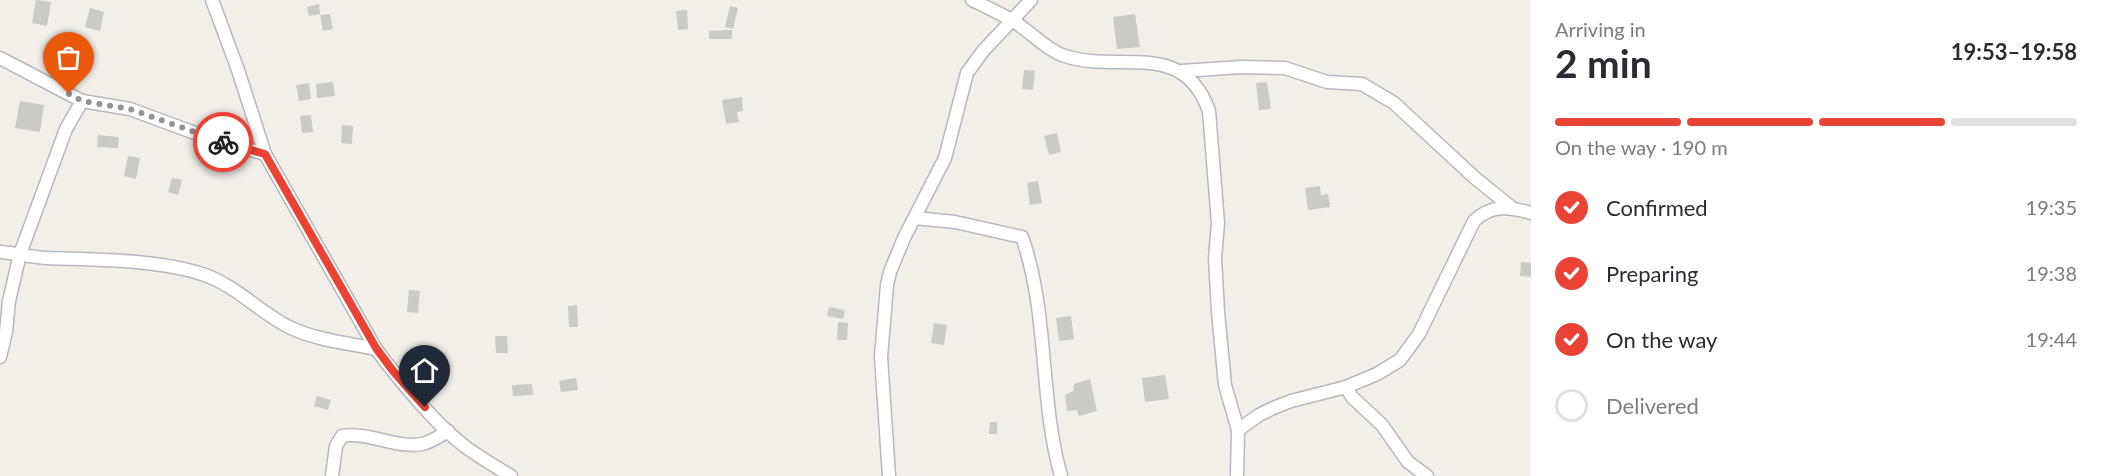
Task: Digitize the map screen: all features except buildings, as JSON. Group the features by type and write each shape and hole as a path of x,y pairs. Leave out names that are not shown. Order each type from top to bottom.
{"street":[{"path":"212,0 238,70 265,154 376,348 393,371 448,432 466,448 511,476"},
{"path":"972,0 1013,21 1055,52 1065,56 1093,61 1152,63 1182,71 1241,67 1276,68 1298,72 1327,82 1362,84 1395,103 1475,178 1511,207 1531,213"},
{"path":"889,476 881,339 890,272 904,238 945,158 967,73 983,51 1031,0"},
{"path":"0,58 82,101 130,109 203,136 265,154"},
{"path":"1182,71 1203,96 1209,111 1218,223 1215,258 1220,346 1225,385 1238,430 1237,476"},
{"path":"0,357 20,254 66,129 82,101"},
{"path":"1238,430 1273,408 1346,387 1377,374 1400,360 1419,334 1474,221 1493,209 1511,207"},
{"path":"915,218 955,222 1022,237 1032,266 1039,303 1047,402 1052,441 1061,476"},
{"path":"0,252 155,265 203,274 234,289 263,312 290,327 325,340 376,348"},
{"path":"1346,387 1352,397 1382,425 1408,462 1426,476"},
{"path":"332,476 336,446 342,436 359,436 420,445 448,432"}],"way so far":[{"path":"69,94 82,101 130,109 223,142"}],"route":[{"path":"223,142 265,154 376,348 425,407"}]}
